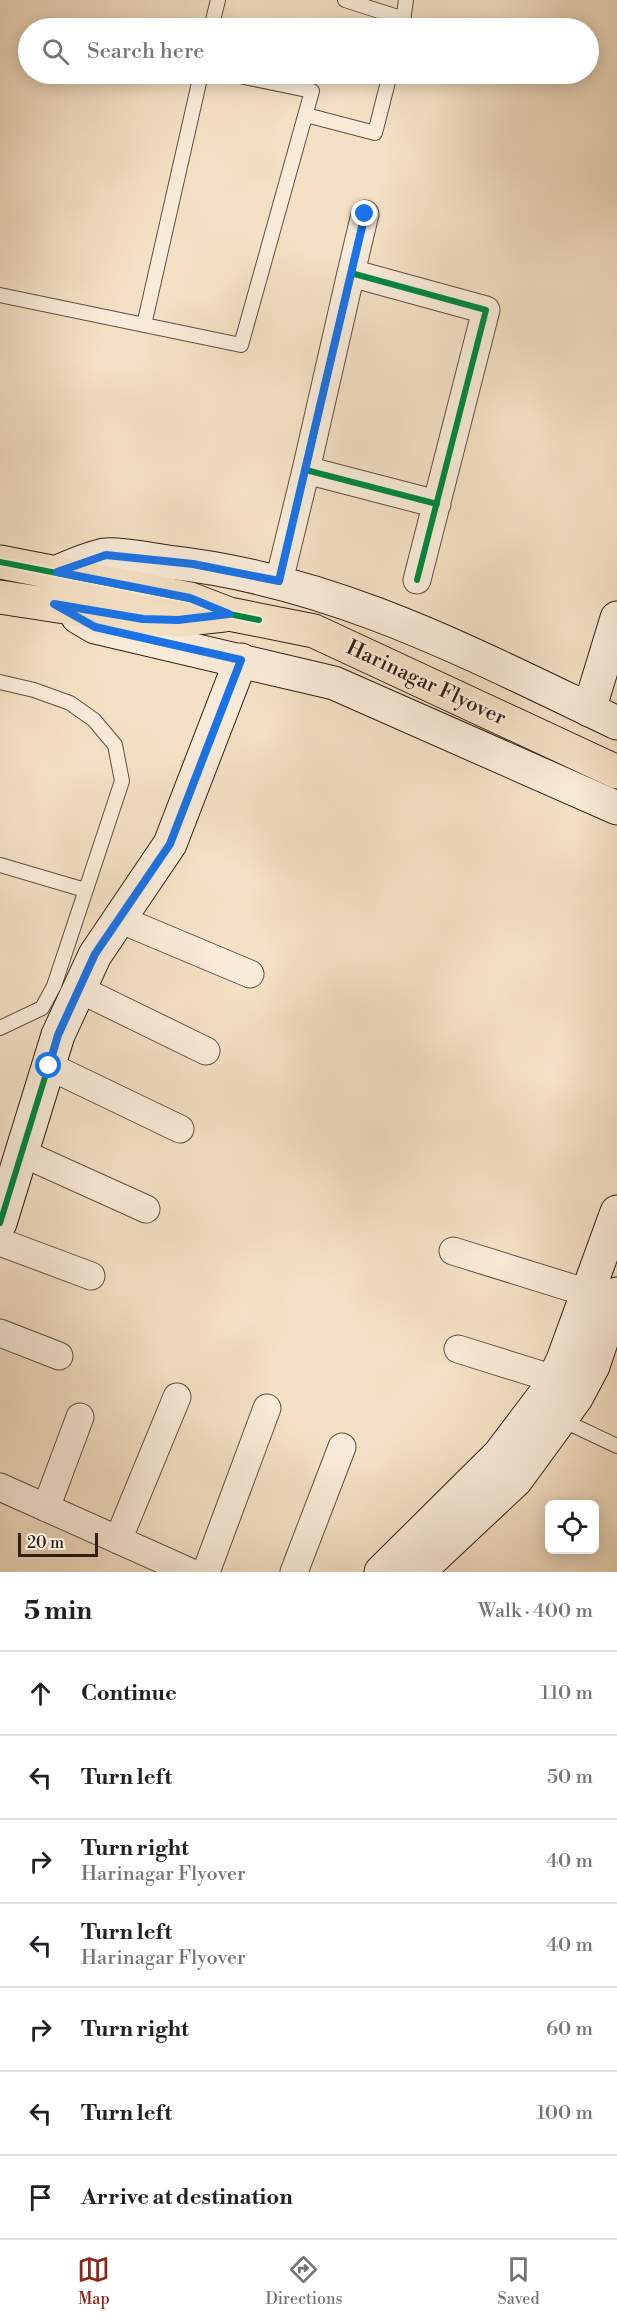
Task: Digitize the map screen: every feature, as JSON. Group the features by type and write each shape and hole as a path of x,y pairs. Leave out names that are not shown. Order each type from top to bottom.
{"main road":[{"name":"Harinagar Flyover","path":"0,562 57,572 100,596"},
{"name":"Harinagar Flyover","path":"0,597 54,604 100,596 190,598 244,617 314,631 617,772"}],"street":[{"path":"279,581 365,214"},
{"path":"351,273 486,309 417,580"},
{"path":"306,470 437,504"},
{"path":"57,572 106,555 193,564 279,581 336,598 402,623 603,716 617,618"},
{"path":"54,604 95,627 334,683 617,808"},
{"path":"0,1222 6,1183 22,1153 58,1035 95,954 170,844 241,660"},
{"path":"119,919 250,974"},
{"path":"79,989 206,1051"},
{"path":"49,1066 180,1129"},
{"path":"22,1153 146,1209"},
{"path":"418,1572 516,1480 576,1398 593,1366 602,1293 617,1212"},
{"path":"0,1242 91,1276"},
{"path":"453,1251 602,1293"},
{"path":"381,1572 499,1455 549,1389 602,1293"},
{"path":"0,1333 59,1356"},
{"path":"458,1349 554,1379"},
{"path":"118,1540 177,1397"},
{"path":"206,1572 267,1408"},
{"path":"46,1508 80,1417"},
{"path":"294,1572 342,1447"},
{"path":"0,1487 190,1572"}],"lane":[{"path":"214,18 218,0"},
{"path":"345,0 388,18"},
{"path":"404,18 406,0"},
{"path":"144,325 199,84"},
{"path":"0,295 242,345 312,92 276,84"},
{"path":"306,115 375,134 388,84"},
{"path":"0,682 34,690 70,703 94,720 115,745 122,781 54,986 42,1008 0,1028"},
{"path":"0,866 85,890"},
{"path":"560,1419 617,1446"}],"cycle path":[{"path":"417,580 486,310 351,273 306,470 437,504"},
{"path":"0,562 190,599 229,614 259,620"},
{"path":"0,1223 58,1035 95,955 170,844 241,660"}],"route":[{"path":"49,1066 58,1035 95,954 170,844 241,660 95,627 54,604 143,619 178,620 229,614 190,598 57,572 106,555 193,564 279,581 365,214"}]}
